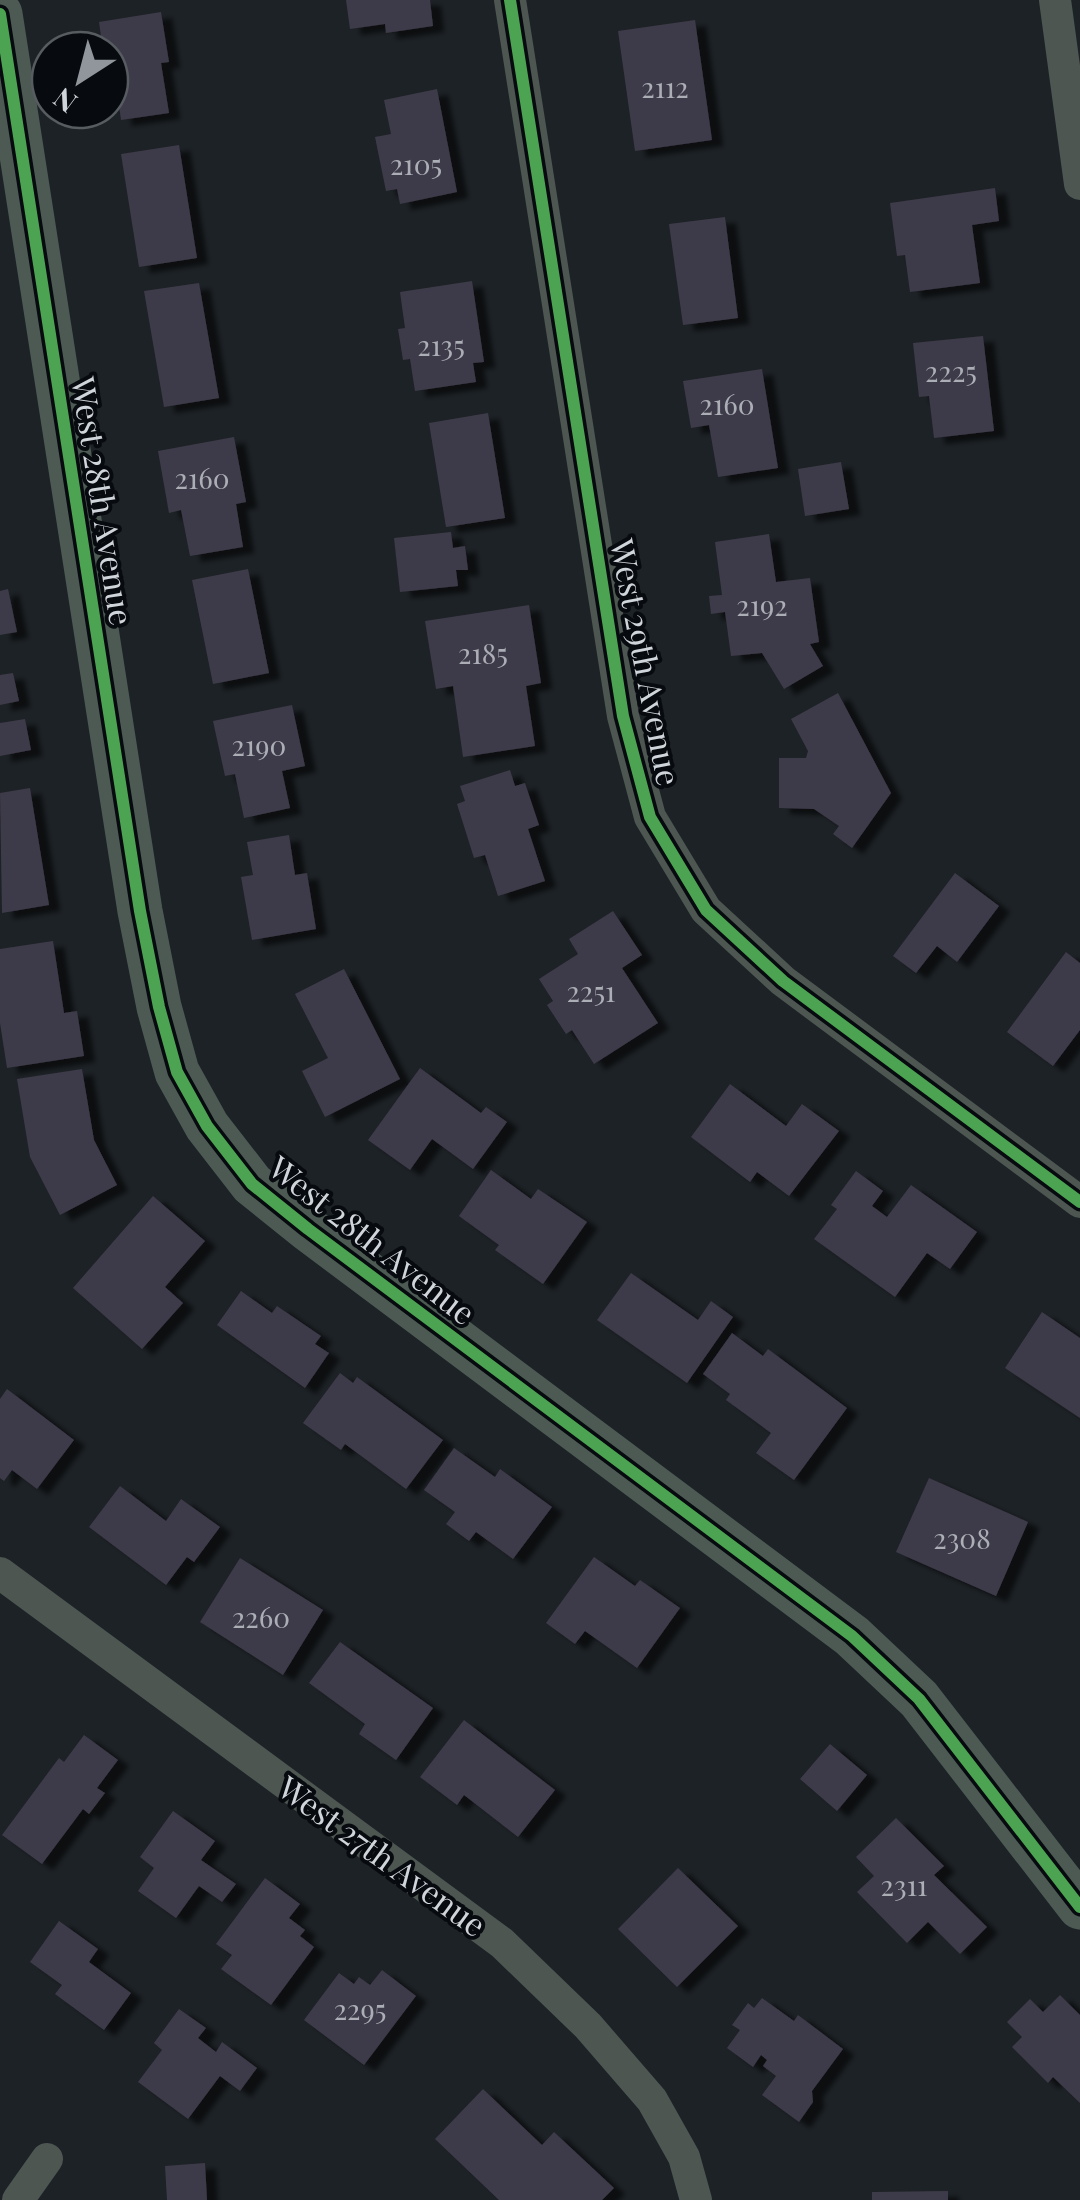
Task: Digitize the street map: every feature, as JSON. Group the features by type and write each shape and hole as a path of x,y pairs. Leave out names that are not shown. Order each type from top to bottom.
{"street":[{"name":"West 29th Avenue","path":"510,0 624,716 650,818 706,910 784,981 1080,1202"},
{"path":"1055,0 1080,184"},
{"name":"West 28th Avenue","path":"0,14 140,911 159,1008 177,1072 207,1126 252,1184 308,1229 852,1636 920,1699 1080,1906"},
{"name":"West 27th Avenue","path":"0,1572 502,1943 588,2026 652,2100 684,2158 696,2200"},
{"path":"18,2200 48,2159"}],"building":[{"path":"346,0 430,0 433,26 386,33 385,24 350,29"},
{"path":"161,12 169,62 161,63 169,113 130,119 130,30 100,30 99,22"},
{"path":"695,20 712,140 635,151 618,31"},
{"path":"437,89 457,192 400,204 397,189 386,191 375,137 391,134 384,100"},
{"path":"179,145 197,258 139,267 121,154"},
{"path":"995,188 999,221 972,225 980,283 910,292 905,255 897,256 890,203"},
{"path":"725,217 738,318 683,325 669,224"},
{"path":"472,281 484,362 473,363 476,382 415,391 410,359 403,360 398,329 405,328 400,292"},
{"path":"199,283 219,398 164,407 144,291"},
{"path":"983,336 994,431 934,438 929,396 919,397 913,343"},
{"path":"762,369 778,468 718,477 709,425 691,428 683,381"},
{"path":"488,413 505,518 446,527 429,423"},
{"path":"234,437 246,502 236,504 243,547 190,556 181,510 169,513 158,451"},
{"path":"841,462 849,509 805,516 798,469"},
{"path":"451,532 453,548 465,546 468,570 456,570 458,586 400,592 394,538"},
{"path":"769,534 776,582 810,578 819,642 810,644 823,666 784,689 762,653 731,656 725,612 711,614 709,596 722,595 715,542"},
{"path":"248,569 269,673 213,684 192,580"},
{"path":"8,589 17,632 0,635 0,591"},
{"path":"529,605 541,683 526,686 535,746 463,757 453,686 436,689 425,621"},
{"path":"13,673 19,701 0,705 0,675"},
{"path":"838,693 891,793 852,848 833,834 839,826 814,809 779,808 779,758 806,758 808,751 791,719"},
{"path":"292,705 305,766 282,771 290,808 244,818 235,774 225,776 213,721"},
{"path":"25,719 31,750 0,756 0,723"},
{"path":"510,770 515,786 525,783 539,825 528,829 545,881 498,896 485,855 474,858 457,804 465,801 460,786"},
{"path":"30,788 49,905 2,913 0,793"},
{"path":"289,835 295,875 307,873 316,929 252,940 241,877 253,875 247,842"},
{"path":"955,873 999,906 957,962 937,946 916,973 893,956"},
{"path":"613,911 642,955 622,968 658,1023 594,1064 572,1030 566,1034 547,1005 553,1001 539,979 578,954 569,939"},
{"path":"53,941 64,1013 77,1011 84,1056 7,1068 0,1023 0,949"},
{"path":"1066,952 1080,963 1080,1030 1053,1066 1007,1032"},
{"path":"344,969 400,1079 325,1117 302,1071 328,1058 295,994"},
{"path":"420,1068 481,1113 486,1107 507,1122 473,1169 432,1139 410,1170 368,1140"},
{"path":"82,1069 94,1140 117,1185 60,1215 30,1157 17,1079"},
{"path":"730,1084 786,1126 802,1104 839,1131 789,1196 757,1172 750,1182 691,1137"},
{"path":"491,1170 531,1199 538,1189 587,1222 543,1284 495,1250 499,1245 459,1216"},
{"path":"856,1171 883,1191 872,1206 887,1217 911,1185 977,1232 950,1269 927,1253 895,1297 814,1239 837,1209 831,1205"},
{"path":"153,1196 205,1241 165,1287 183,1303 142,1349 73,1288"},
{"path":"631,1273 698,1320 711,1301 733,1317 687,1383 597,1320"},
{"path":"241,1291 272,1313 277,1306 321,1336 315,1344 329,1353 305,1388 217,1325"},
{"path":"1042,1312 1080,1338 1080,1418 1005,1368"},
{"path":"732,1333 763,1356 768,1349 847,1408 794,1480 756,1453 771,1433 726,1400 730,1394 703,1374"},
{"path":"340,1373 353,1383 357,1377 443,1440 406,1489 345,1444 341,1450 303,1423"},
{"path":"7,1389 74,1440 37,1489 12,1470 4,1481 0,1478 0,1399"},
{"path":"454,1448 495,1477 500,1469 552,1507 513,1559 476,1532 469,1541 446,1524 455,1512 424,1490"},
{"path":"929,1478 1028,1522 996,1596 896,1552"},
{"path":"120,1486 166,1521 181,1499 220,1527 194,1562 187,1557 166,1585 89,1527"},
{"path":"594,1557 635,1586 640,1580 680,1608 637,1668 585,1631 575,1644 546,1623"},
{"path":"240,1558 323,1610 283,1675 200,1622"},
{"path":"340,1642 433,1708 396,1760 359,1734 365,1724 309,1683"},
{"path":"464,1720 555,1790 518,1837 464,1795 457,1805 420,1777"},
{"path":"84,1735 118,1760 97,1788 105,1793 89,1814 83,1809 42,1864 2,1835 59,1758 64,1762"},
{"path":"830,1744 867,1775 837,1811 800,1779"},
{"path":"173,1811 215,1841 201,1860 236,1884 222,1902 199,1886 176,1918 138,1891 154,1868 140,1857"},
{"path":"896,1818 944,1866 934,1875 987,1927 960,1954 928,1922 907,1943 857,1892 874,1876 856,1857"},
{"path":"678,1868 738,1926 677,1987 618,1929"},
{"path":"265,1878 300,1904 289,1918 305,1930 300,1936 314,1947 271,2005 221,1969 232,1955 216,1944"},
{"path":"59,1921 98,1949 89,1962 131,1993 104,2030 55,1994 62,1985 30,1962"},
{"path":"382,1970 416,1996 364,2065 304,2020 339,1973 354,1984 359,1977 370,1985"},
{"path":"1060,1995 1080,2015 1080,2103 1053,2077 1048,2083 1012,2047 1022,2037 1007,2022 1030,1999 1043,2012"},
{"path":"762,1998 794,2021 798,2015 843,2049 812,2091 813,2102 799,2122 762,2095 776,2076 763,2066 767,2060 761,2055 753,2067 727,2048 740,2030 732,2025 748,2003 754,2008"},
{"path":"179,2009 206,2028 198,2038 216,2052 222,2042 257,2068 240,2091 220,2076 188,2119 138,2082 162,2050 154,2043"},
{"path":"483,2089 542,2145 554,2132 614,2188 602,2200 499,2200 435,2139"},
{"path":"205,2163 207,2200 167,2200 165,2166"},
{"path":"948,2191 948,2200 872,2200 872,2192"}],"cycle path":[{"path":"510,0 623,716 650,817 706,910 783,981 1080,1202"},
{"path":"0,14 140,911 177,1072 207,1126 252,1184 308,1229 852,1636 919,1699 1080,1907"}]}
